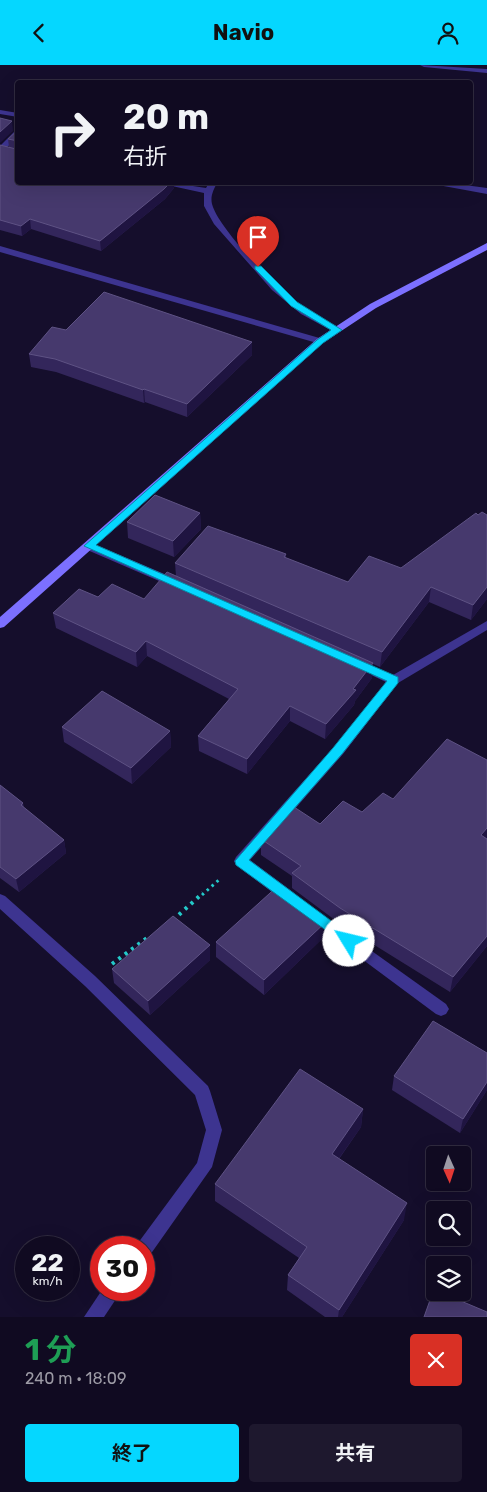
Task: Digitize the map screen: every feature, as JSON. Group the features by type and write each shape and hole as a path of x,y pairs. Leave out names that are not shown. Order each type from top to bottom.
{"street":[{"path":"424,65 487,71"},
{"path":"0,112 15,114"},
{"path":"3,152 15,137"},
{"path":"173,185 207,191"},
{"path":"212,185 207,191 212,215 246,255 294,304 337,330"},
{"path":"450,185 487,191"},
{"path":"0,624 320,341 373,306 487,246"},
{"path":"0,249 320,341"},
{"path":"89,546 188,589"},
{"path":"441,1009 241,861 338,751 394,680 487,625"},
{"path":"350,660 394,680"},
{"path":"0,900 90,981 202,1091 214,1130 204,1167 154,1236"},
{"path":"93,1317 105,1301"}],"path":[{"path":"166,924 241,861"},
{"path":"90,981 151,936"}],"building":[{"path":"0,118 12,121 0,132"},
{"path":"15,133 15,140 8,139"},
{"path":"0,145 15,149 15,185 168,185 100,241 30,219 21,226 0,220"},
{"path":"104,292 252,342 187,404 55,359 29,354 52,327 66,330"},
{"path":"155,495 200,513 173,541 127,522"},
{"path":"482,512 487,515 487,587 473,605 431,587 382,652 175,563 208,526 286,554 284,557 348,582 369,556 401,568 476,513 478,515"},
{"path":"167,572 373,663 353,689 356,690 326,724 290,706 247,759 198,736 238,689 146,641 136,652 53,613 79,589 98,597 112,584 144,599"},
{"path":"102,691 170,731 131,768 62,727"},
{"path":"447,739 487,760 487,828 481,835 487,839 487,936 453,977 340,908 292,873 301,866 261,839 294,807 320,824 343,801 362,812 383,793 393,799"},
{"path":"0,785 64,840 16,879 0,867"},
{"path":"280,884 328,920 264,980 216,942"},
{"path":"173,916 210,945 148,1001 112,969"},
{"path":"433,1021 487,1053 487,1082 463,1119 394,1076"},
{"path":"300,1069 363,1109 332,1154 407,1203 339,1310 288,1275 307,1247 215,1184"},
{"path":"430,1301 461,1301 487,1312 487,1317 424,1317"}],"route":[{"path":"258,267 294,304 337,330 320,341 89,546 394,680 338,751 241,861 349,941"}]}
